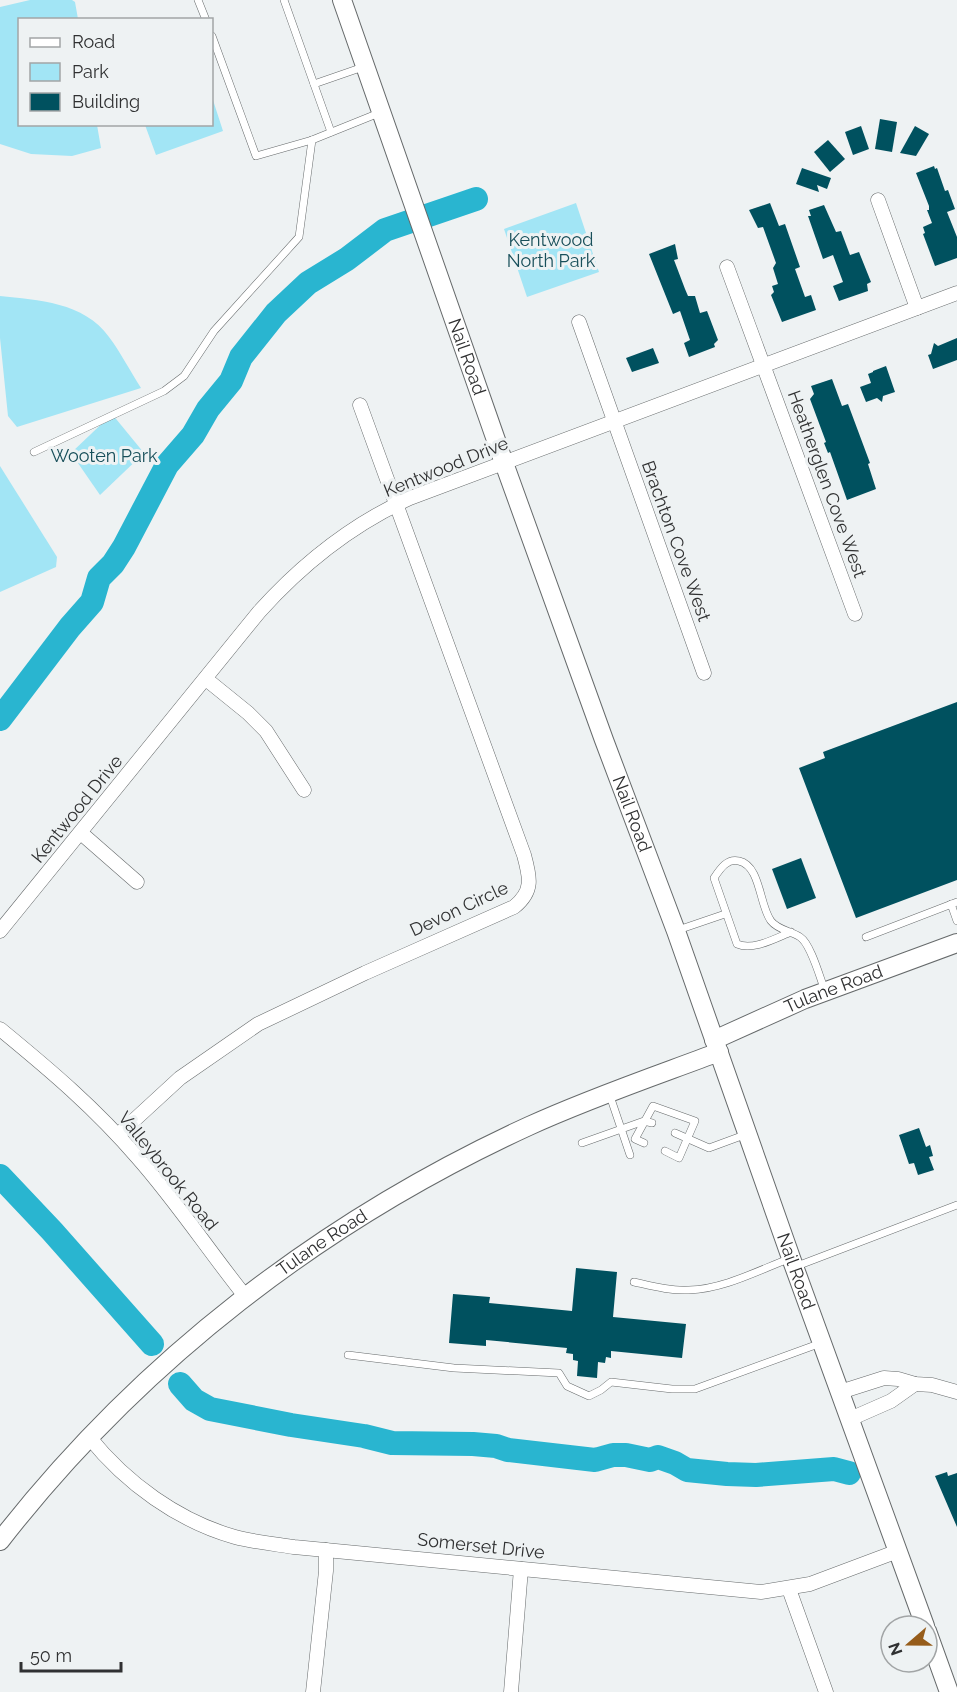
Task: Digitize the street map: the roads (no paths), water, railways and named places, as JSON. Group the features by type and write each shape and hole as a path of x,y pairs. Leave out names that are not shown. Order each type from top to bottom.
{"street":[{"name":"Nail Road","path":"342,0 504,463 676,931 821,1343 921,1614"},
{"path":"878,201 917,308"},
{"name":"Heatherglen Cove West","path":"727,267 855,614"},
{"name":"Kentwood Drive","path":"0,931 260,612 303,567 346,533 396,504 957,293"},
{"name":"Brachton Cove West","path":"579,322 704,673"},
{"name":"Devon Circle","path":"118,1135 180,1078 258,1024 365,973 514,907 527,892 529,878 524,855 360,405"},
{"path":"206,679 248,713 266,731 304,790"},
{"path":"81,833 137,882"},
{"name":"Tulane Road","path":"0,1541 89,1437 181,1349 245,1296 313,1247 411,1186 530,1125 716,1046 825,991 957,943"},
{"name":"Valleybrook Road","path":"0,1029 73,1090 118,1135 245,1296"},
{"path":"840,1392 884,1378 932,1385 957,1392"},
{"path":"850,1419 891,1401 915,1384"},
{"name":"Somerset Drive","path":"89,1437 99,1450 141,1489 194,1521 235,1537 294,1547 760,1592 789,1589 826,1579 898,1551"},
{"path":"313,1692 326,1571 326,1550"},
{"path":"511,1692 521,1569"},
{"path":"789,1589 826,1692"},
{"path":"939,1664 949,1692"}],"lane":[{"path":"198,0 205,18"},
{"path":"284,0 332,132"},
{"path":"213,39 256,156 312,140 382,112"},
{"path":"314,84 366,66"},
{"path":"34,452 164,391 184,376 214,331 299,237 312,140"},
{"path":"791,932 744,947 737,944 714,878 722,867 733,860 742,861 752,870 771,920 781,928 791,932 802,938 812,955 825,991"},
{"path":"866,937 954,903 957,921"},
{"path":"676,931 725,914"},
{"path":"609,1093 630,1155"},
{"path":"644,1143 635,1139 648,1122 653,1106 695,1121 679,1158 664,1151"},
{"path":"582,1143 648,1122"},
{"path":"675,1133 709,1148 747,1134"},
{"path":"634,1282 663,1289 690,1290 730,1281 793,1263 957,1205"},
{"path":"348,1355 454,1368 559,1373 567,1386 589,1396 611,1382 672,1389 695,1389 821,1343"}],"waterway":[{"path":"0,719 70,627 92,602 99,578 113,564 124,547 167,465 193,435 208,409 231,381 241,357 276,313 308,283 347,259 385,230 476,199"},
{"path":"0,1176 152,1344"},
{"path":"180,1384 194,1400 210,1409 392,1443 473,1444 595,1460 613,1455 650,1460 658,1457 687,1470 727,1474 756,1475 834,1469 849,1473"}],"park label":[{"name":"Kentwood North Park","path":"551,250"},
{"name":"Wooten Park","path":"104,456"}]}
